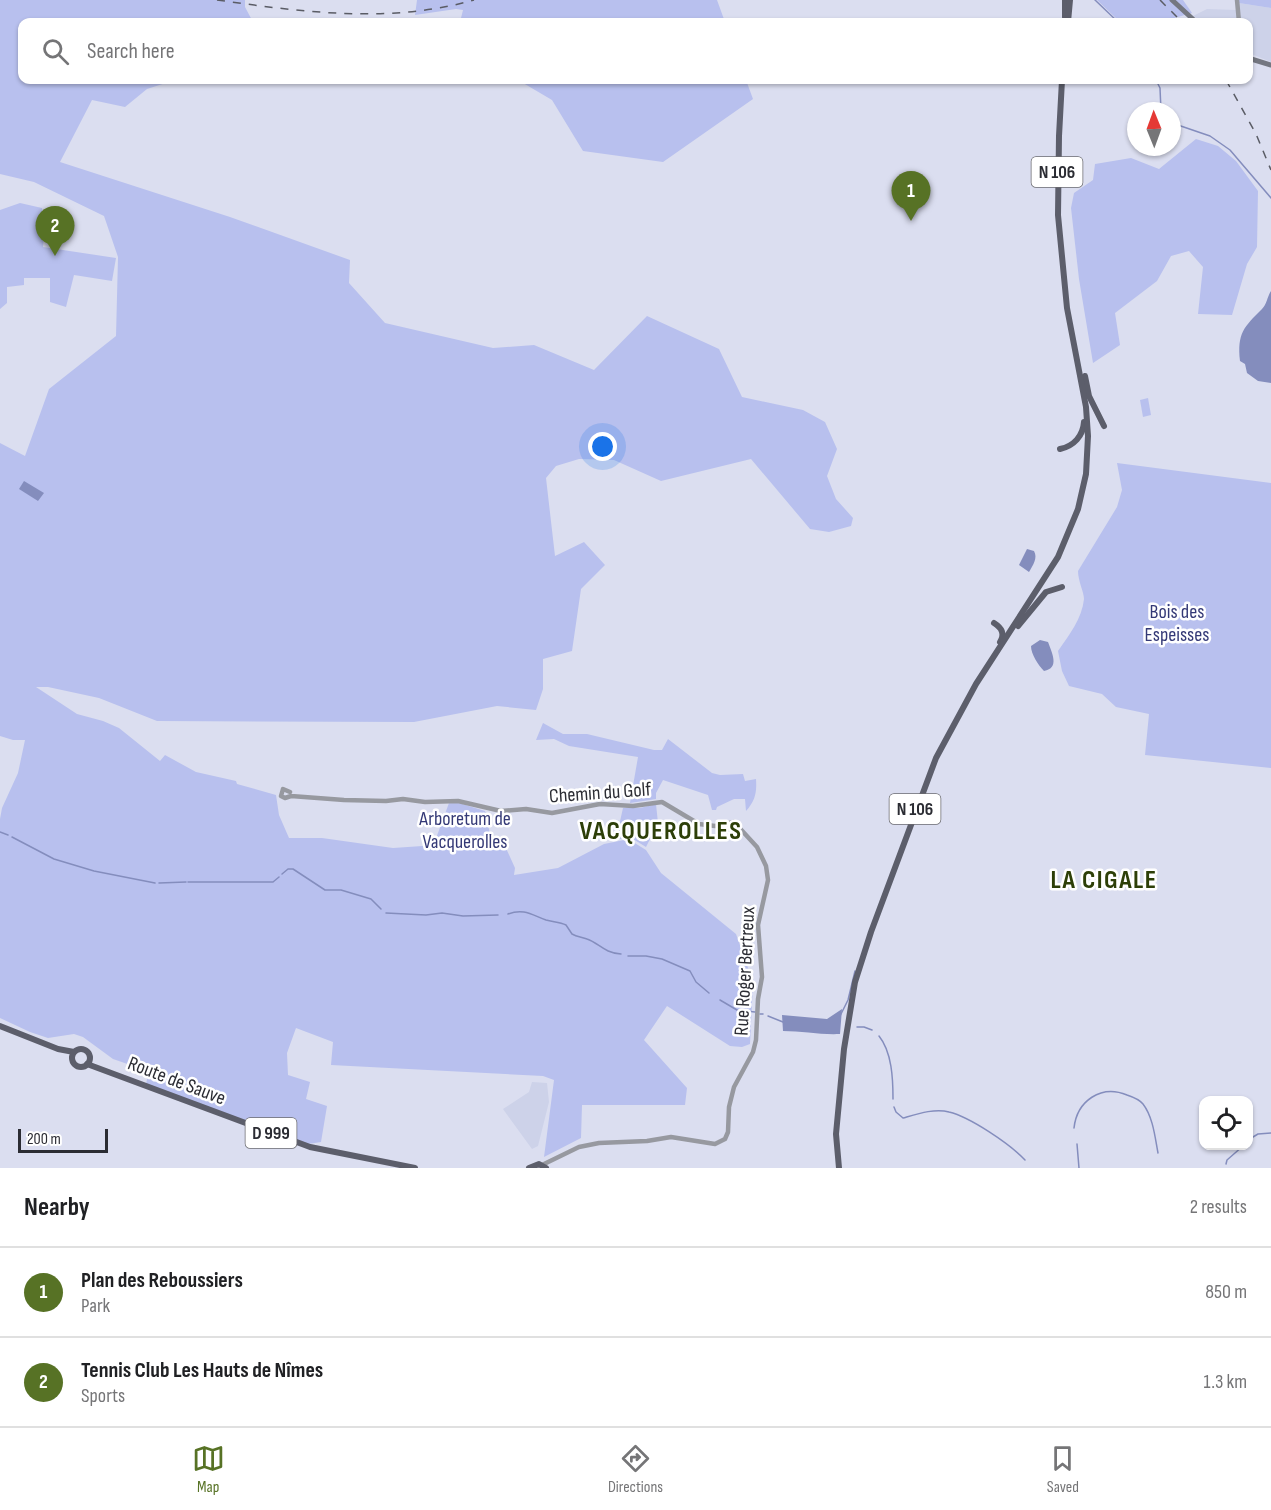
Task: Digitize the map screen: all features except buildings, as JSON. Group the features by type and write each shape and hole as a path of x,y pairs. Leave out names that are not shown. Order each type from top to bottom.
{"main road":[{"path":"1065,0 1066,18"},
{"path":"1067,18 1070,0"},
{"path":"1172,0 1192,18"},
{"path":"1253,60 1271,65"},
{"name":"N 106","path":"852,999 876,924 940,758 963,713 1058,557 1078,509 1086,474 1088,451 1084,398 1067,308 1057,198 1062,84"},
{"name":"N 106","path":"1017,623 1065,548 1083,498 1088,474 1089,414 1083,370 1062,264"},
{"path":"1083,370 1089,396 1104,426"},
{"path":"1060,449 1066,448 1082,434 1084,398"},
{"path":"1017,623 1046,592 1062,587"},
{"path":"980,678 1002,639 1002,630 994,623"},
{"name":"N 106","path":"841,1168 836,1146 837,1110 846,1033 866,944 927,779 948,732 980,678 1010,635"},
{"path":"0,1026 73,1056 78,1066 88,1062 89,1053 84,1049 78,1049 73,1056"},
{"name":"Route de Sauve","path":"88,1062 310,1147 415,1168"},
{"path":"529,1168 536,1164 545,1167"}],"street":[{"path":"1237,0 1239,18"},
{"name":"Chemin du Golf","path":"291,795 344,800 460,801 501,811 526,809 552,813 600,804 633,806 662,802 702,825 715,826 734,822 760,852 767,872"},
{"name":"Rue Roger Bertreux","path":"545,1167 579,1147 599,1143 646,1141 671,1137 715,1144 725,1139 728,1132 731,1096 738,1077 753,1052 756,1040 758,999 762,977 758,924 768,880 767,872"}],"shaded area":[{"path":"1239,3 1271,8 1271,62 1253,55 1253,18 1196,18 1193,16 1207,9 1236,10"},
{"path":"1271,291 1271,383 1258,381 1247,373 1245,364 1240,361 1239,351 1243,331 1264,307"},
{"path":"24,481 44,493 38,501 19,489"},
{"path":"1027,549 1034,551 1035,556 1029,572 1019,565"},
{"path":"1040,640 1048,642 1054,660 1052,667 1044,671 1031,649 1031,646"},
{"path":"842,1009 840,1034 783,1031 782,1015 827,1019"},
{"path":"532,1082 547,1083 549,1102 538,1146 532,1149 503,1109 529,1092"}],"green space":[{"name":"Arboretum de Vacquerolles","path":"0,0 245,0 245,7 251,18 18,18 18,84 163,84 147,89 125,107 92,100 60,162 230,217 350,260 349,283 385,323 493,348 534,345 594,370 647,316 719,349 742,397 803,410 825,422 837,449 827,476 836,499 853,518 851,526 829,532 810,529 751,459 661,481 614,460 579,459 556,466 546,478 555,556 584,542 605,565 581,589 572,651 543,659 543,689 536,710 497,706 414,722 157,721 99,698 48,687 36,687 77,714 119,728 160,761 165,755 196,772 236,781 237,784 276,795 279,815 289,838 322,838 393,848 437,845 435,841 449,803 459,803 485,811 490,834 505,846 515,868 514,875 558,868 604,844 624,840 633,842 646,850 661,873 736,934 753,982 750,1044 742,1047 730,1046 667,1006 644,1040 687,1088 685,1105 582,1105 581,1138 544,1157 554,1080 543,1076 331,1065 333,1042 296,1028 287,1053 288,1075 310,1082 306,1099 327,1106 321,1142 308,1144 146,1084 148,1075 145,1070 113,1059 83,1037 74,1034 48,1038 0,1018 0,819 2,808 18,773 25,740 13,740 0,736 0,443 25,456 49,389 116,336 118,257 104,216 34,182 0,174"},
{"path":"417,0 717,0 724,18 461,18 463,10 456,9 415,15"},
{"path":"1097,0 1183,0 1192,13 1174,18 1116,18"},
{"path":"1239,0 1271,0 1271,8 1239,3"},
{"path":"525,84 747,84 753,99 663,162 583,151 552,100"},
{"path":"1196,139 1218,146 1236,161 1258,191 1257,247 1247,264 1232,315 1198,314 1203,267 1189,251 1171,256 1157,281 1115,313 1120,345 1093,363 1079,279 1071,208 1074,193 1093,180 1095,164 1131,158 1159,169 1175,156 1181,156 1181,151"},
{"path":"20,203 42,208 45,226 43,247 116,258 112,281 74,275 66,307 50,302 50,278 24,278 24,285 7,287 7,303 0,309 0,210"},
{"path":"1148,398 1151,415 1143,417 1140,400"},
{"name":"Bois des Espeisses","path":"1117,463 1271,483 1271,768 1145,755 1149,714 1116,707 1102,694 1069,686 1062,671 1058,651 1074,626 1083,606 1084,596 1078,571 1117,507 1122,490"},
{"path":"543,723 563,734 587,734 654,750 662,750 668,739 712,773 743,774 745,781 756,779 755,796 746,811 745,799 734,799 712,810 708,795 663,780 656,793 656,799 630,803 638,757 569,746 554,739 536,740"},
{"path":"656,804 658,823 646,847 633,839 616,839 623,808 640,808"}],"waterway":[{"path":"1095,0 1114,18"},
{"path":"1158,84 1161,102"},
{"path":"1181,126 1210,136 1230,150 1271,198"},
{"path":"0,832 8,835"},
{"path":"12,837 54,859 94,871 155,883"},
{"path":"282,874 288,869 293,869 325,890 341,890 371,899 381,909"},
{"path":"188,882 273,882 279,877"},
{"path":"159,883 186,882"},
{"path":"508,914 523,912 564,924 572,934 591,941 610,952 621,954"},
{"path":"386,913 498,915"},
{"path":"628,956 662,959 690,971 696,982 709,993"},
{"path":"840,1016 848,1000 855,971"},
{"path":"720,1000 737,1010 755,1012"},
{"path":"768,1016 783,1022"},
{"path":"857,1027 872,1030"},
{"path":"879,1036 889,1058 893,1099"},
{"path":"1074,1128 1080,1110 1092,1097 1108,1092 1134,1097 1143,1104 1149,1115 1158,1153"},
{"path":"894,1107 903,1118 938,1111 949,1112 968,1119 1010,1146 1025,1160"},
{"path":"1253,1137 1258,1134 1271,1133"},
{"path":"1077,1144 1079,1168"},
{"path":"1226,1164 1227,1160 1238,1150"}],"railway":[{"path":"217,0 346,14 410,12 474,0"},
{"path":"1160,0 1178,18"},
{"path":"1228,84 1256,134 1271,170"}],"place":[{"name":"Plan des Reboussiers","path":"911,221"},
{"name":"Tennis Club Les Hauts de Nîmes","path":"55,256"}],"district":[{"name":"VACQUEROLLES","path":"661,830"},
{"name":"LA CIGALE","path":"1104,879"}]}
